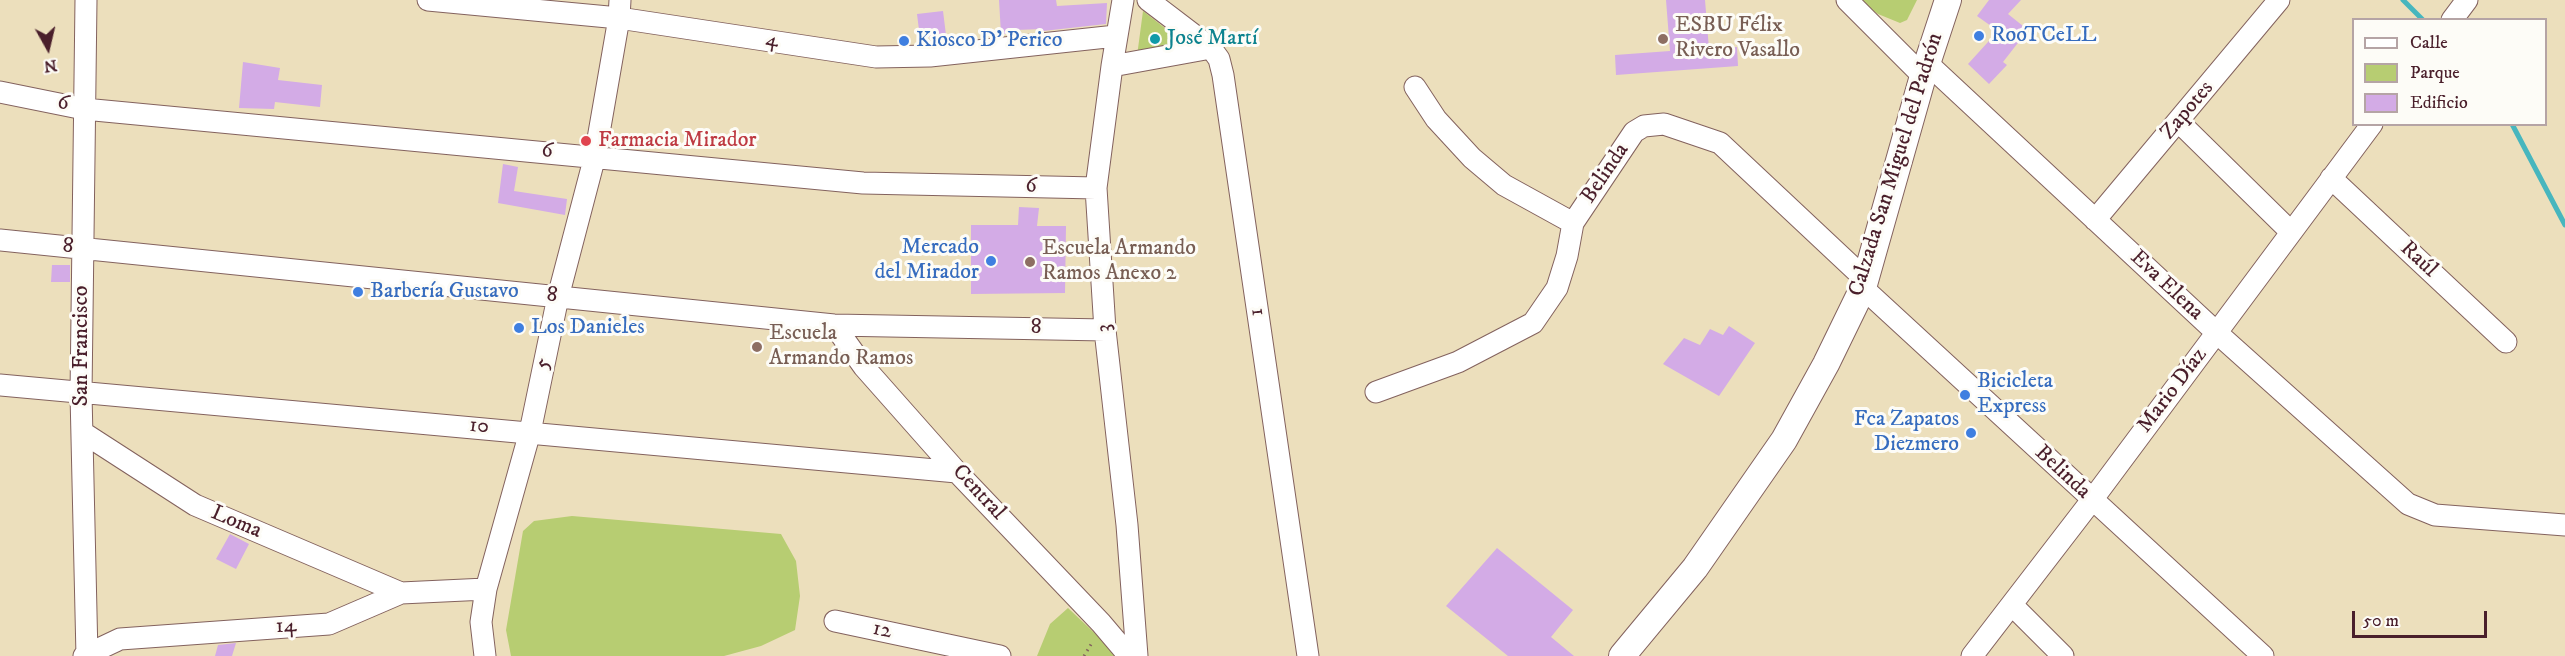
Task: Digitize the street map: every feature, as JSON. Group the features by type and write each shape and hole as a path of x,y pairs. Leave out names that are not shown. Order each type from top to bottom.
{"main road":[{"name":"Calzada San Miguel del Padrón","path":"1622,656 1695,568 1784,440 1826,364 1864,284 1925,70 1948,0"}],"street":[{"name":"San Francisco","path":"86,0 81,249 86,656"},
{"name":"4","path":"428,0 620,9 876,57 930,56 1116,36"},
{"name":"3","path":"1123,0 1116,36 1096,188 1105,330 1127,525 1137,656"},
{"name":"1","path":"1148,0 1211,48 1219,59 1223,75 1308,656"},
{"name":"Eva Elena","path":"1847,0 2095,220 2408,504 2435,515 2565,525"},
{"path":"2454,18 2467,0"},
{"name":"Zapotes","path":"2095,220 2179,122 2270,4"},
{"name":"5","path":"485,656 482,622 486,589 530,432 558,297 595,156 620,9"},
{"path":"1112,66 1211,48"},
{"path":"1415,87 1436,119 1472,158 1504,185 1573,223"},
{"name":"6","path":"0,92 84,109 863,183 1096,188"},
{"path":"2179,122 2291,232"},
{"name":"Belinda","path":"1376,392 1458,362 1533,323 1557,288 1567,256 1573,223 1634,132 1644,126 1664,124 1720,143 1864,284 2092,500 2263,656"},
{"name":"Mario Díaz","path":"1972,656 2092,500 2370,126"},
{"name":"Raúl","path":"2331,178 2506,342"},
{"name":"8","path":"0,240 834,325 1105,330"},
{"name":"Central","path":"834,325 864,367 957,472 1101,623 1129,656"},
{"name":"10","path":"0,385 957,472"},
{"name":"Loma","path":"82,432 195,506 401,592"},
{"name":"14","path":"86,656 120,639 329,624 401,592 486,589"},
{"path":"2012,605 2063,656"},
{"name":"12","path":"835,621 1000,656"}],"green space":[{"path":"1858,0 1917,0 1907,20 1900,23 1878,14"},
{"path":"1143,11 1188,46 1137,56"},
{"path":"572,516 781,534 796,561 800,596 795,630 761,646 724,656 511,656 506,630 523,531 534,521"},
{"path":"1068,608 1119,656 1037,656 1050,624"}],"building":[{"path":"999,0 1056,0 1057,6 1107,3 1106,24 1043,31 1043,29 1015,30 1015,34 1001,34"},
{"path":"1666,0 1705,0 1709,49 1737,47 1738,66 1616,75 1615,55 1670,51"},
{"path":"1989,0 2021,0 2008,14 2028,30 2003,62 2007,65 1989,84 1968,64 1998,31 1977,16"},
{"path":"943,11 946,35 920,38 917,14"},
{"path":"243,62 280,68 278,80 322,85 320,107 275,102 274,109 239,108"},
{"path":"503,164 518,167 514,191 567,199 565,215 498,203"},
{"path":"1019,207 1039,208 1037,226 1066,226 1065,293 971,294 971,225 1018,225"},
{"path":"52,265 70,265 70,282 51,282"},
{"path":"1729,326 1755,343 1719,396 1663,364 1684,338 1700,345 1710,329 1723,335"},
{"path":"230,534 249,544 236,569 216,559"},
{"path":"1497,548 1573,610 1551,637 1574,656 1508,656 1446,606"},
{"path":"236,643 232,656 215,656 218,645"}],"waterway":[{"path":"2403,0 2421,18"},
{"path":"2513,126 2565,225"}],"place":[{"name":"RooTCeLL","path":"1979,36"},
{"name":"José Martí","path":"1155,39"},
{"name":"ESBU Félix Rivero Vasallo","path":"1663,39"},
{"name":"Kiosco D' Perico","path":"904,41"},
{"name":"Farmacia Mirador","path":"586,141"},
{"name":"Mercado del Mirador","path":"991,261"},
{"name":"Escuela Armando Ramos Anexo 2","path":"1030,262"},
{"name":"Barbería Gustavo","path":"358,292"},
{"name":"Los Danieles","path":"519,328"},
{"name":"Escuela Armando Ramos","path":"757,347"},
{"name":"Bicicleta Express","path":"1965,395"},
{"name":"Fca Zapatos Diezmero","path":"1971,433"}]}
